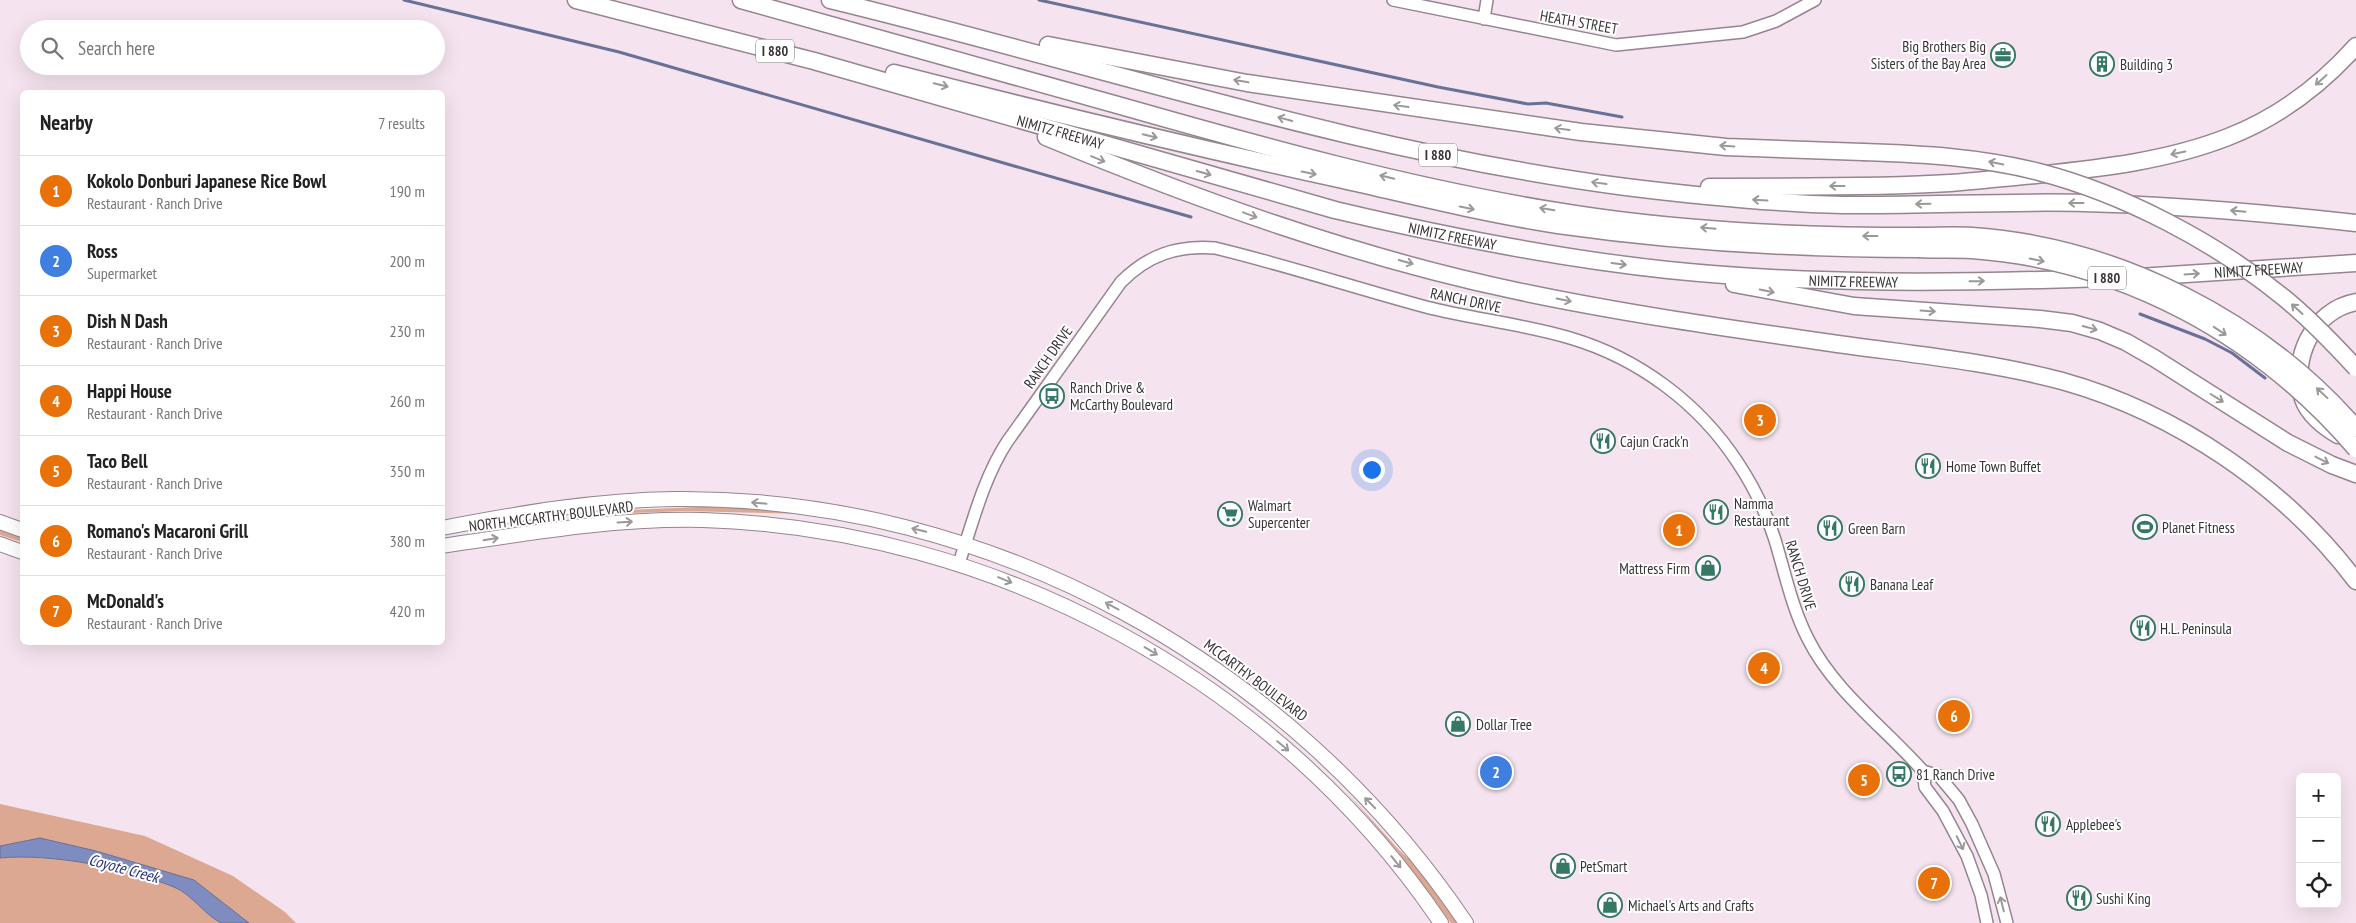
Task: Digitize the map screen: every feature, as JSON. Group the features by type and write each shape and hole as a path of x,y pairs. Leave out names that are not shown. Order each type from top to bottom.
{"highway":[{"name":"NIMITZ FREEWAY","path":"576,0 814,61 1335,210 1503,247 1668,270 1765,278 1932,282 2159,276 2356,263"},
{"path":"606,0 1024,106 1262,163 1487,212 1557,224 1763,247 1919,243 1972,236 2019,242 2071,253 2119,268 2166,287 2212,310 2256,338 2298,370 2356,428"},
{"path":"741,0 1266,147 1419,185 1559,211 1690,227 1919,243 2025,257 2115,280 2206,322 2248,350 2290,381 2330,418 2356,448"},
{"name":"I 880","path":"830,0 918,21 1399,147 1510,170 1627,187 1739,199 1842,204 2082,203 2267,213 2356,223"},
{"path":"918,21 1247,83 1581,132 1726,146 1933,154 1986,161 2039,172 2095,190 2141,210 2239,264 2284,297 2328,337 2356,368"},
{"path":"1627,187 1871,186 1951,183 2089,169 2143,161 2187,152 2229,137 2269,117 2310,90 2356,46"},
{"path":"972,107 1116,166 1269,222 1512,290 1664,319 1966,363 2063,381 2112,398 2152,416 2204,444 2243,471 2282,502 2352,576"},
{"path":"2267,213 2356,214"},
{"path":"1668,270 1845,305 2040,319 2072,323 2100,331 2126,342 2154,358 2288,443 2356,474"},
{"path":"2356,302 2329,313 2313,330 2302,351 2298,376 2304,401 2317,420 2336,434 2356,442"}],"main road":[{"name":"NORTH MCCARTHY BOULEVARD","path":"445,527 556,507 653,500 704,500 772,504 836,512 881,521 966,544"},
{"name":"NORTH MCCARTHY BOULEVARD","path":"445,546 600,524 653,520 703,520 788,526 833,532 876,541 959,563"},
{"path":"0,522 20,529"},
{"path":"0,544 20,551"},
{"name":"MCCARTHY BOULEVARD","path":"966,544 1036,570 1108,604 1181,645 1247,691 1306,739 1383,815 1429,870 1466,923"},
{"path":"959,563 1028,589 1098,622 1170,662 1235,708 1293,754 1345,804 1390,855 1441,923"}],"street":[{"name":"HEATH STREET","path":"1394,0 1616,45 1743,32 1776,21 1815,0"},
{"path":"1484,19 1487,0"},
{"name":"RANCH DRIVE","path":"959,563 983,487 998,456 1120,282 1148,259 1165,252 1181,248 1199,247 1231,252 1425,307 1571,338 1610,353 1665,385 1713,430 1750,481 1768,519 1800,623 1818,658 1844,690 1923,771 1939,776 1958,800 1972,824 1994,874 2007,923"},
{"name":"RANCH DRIVE","path":"1923,771 1925,788 1943,811 1966,856 1981,895 1987,923"}],"shaded area":[{"path":"746,505 832,515 897,528 937,540 808,514 684,511 580,515 628,510"},
{"path":"0,526 20,532 20,541 0,535"},
{"path":"1345,790 1399,850 1422,871 1460,923 1451,923 1399,853"},
{"path":"0,804 145,836 233,876 285,912 296,923 0,923"}],"water":[{"name":"Coyote Creek","path":"40,838 96,851 194,880 249,923 222,923 217,921 182,891 136,874 66,860 20,857 0,858 0,846"}],"waterway":[{"path":"404,0 619,52 1191,217"},
{"path":"1039,0 1438,87 1528,104 1546,103 1622,117"},
{"path":"2140,314 2205,339 2232,353 2265,378"}],"place":[{"name":"Big Brothers Big Sisters of the Bay Area","path":"2003,55"},
{"name":"Building 3","path":"2102,64"},
{"name":"Ranch Drive & McCarthy Boulevard","path":"1052,396"},
{"name":"Dish N Dash","path":"1760,420"},
{"name":"Cajun Crack'n","path":"1603,441"},
{"name":"Home Town Buffet","path":"1928,466"},
{"name":"Namma Restaurant","path":"1716,512"},
{"name":"Walmart Supercenter","path":"1230,514"},
{"name":"Planet Fitness","path":"2145,527"},
{"name":"Green Barn","path":"1830,528"},
{"name":"Kokolo Donburi Japanese Rice Bowl","path":"1679,530"},
{"name":"Mattress Firm","path":"1708,568"},
{"name":"Banana Leaf","path":"1852,584"},
{"name":"H.L. Peninsula","path":"2143,628"},
{"name":"Happi House","path":"1764,668"},
{"name":"Romano's Macaroni Grill","path":"1954,716"},
{"name":"Dollar Tree","path":"1458,724"},
{"name":"Ross","path":"1496,772"},
{"name":"81 Ranch Drive","path":"1899,774"},
{"name":"Taco Bell","path":"1864,780"},
{"name":"Applebee's","path":"2048,824"},
{"name":"PetSmart","path":"1563,866"},
{"name":"McDonald's","path":"1934,883"},
{"name":"Sushi King","path":"2079,898"},
{"name":"Michael's Arts and Crafts","path":"1610,905"}]}
